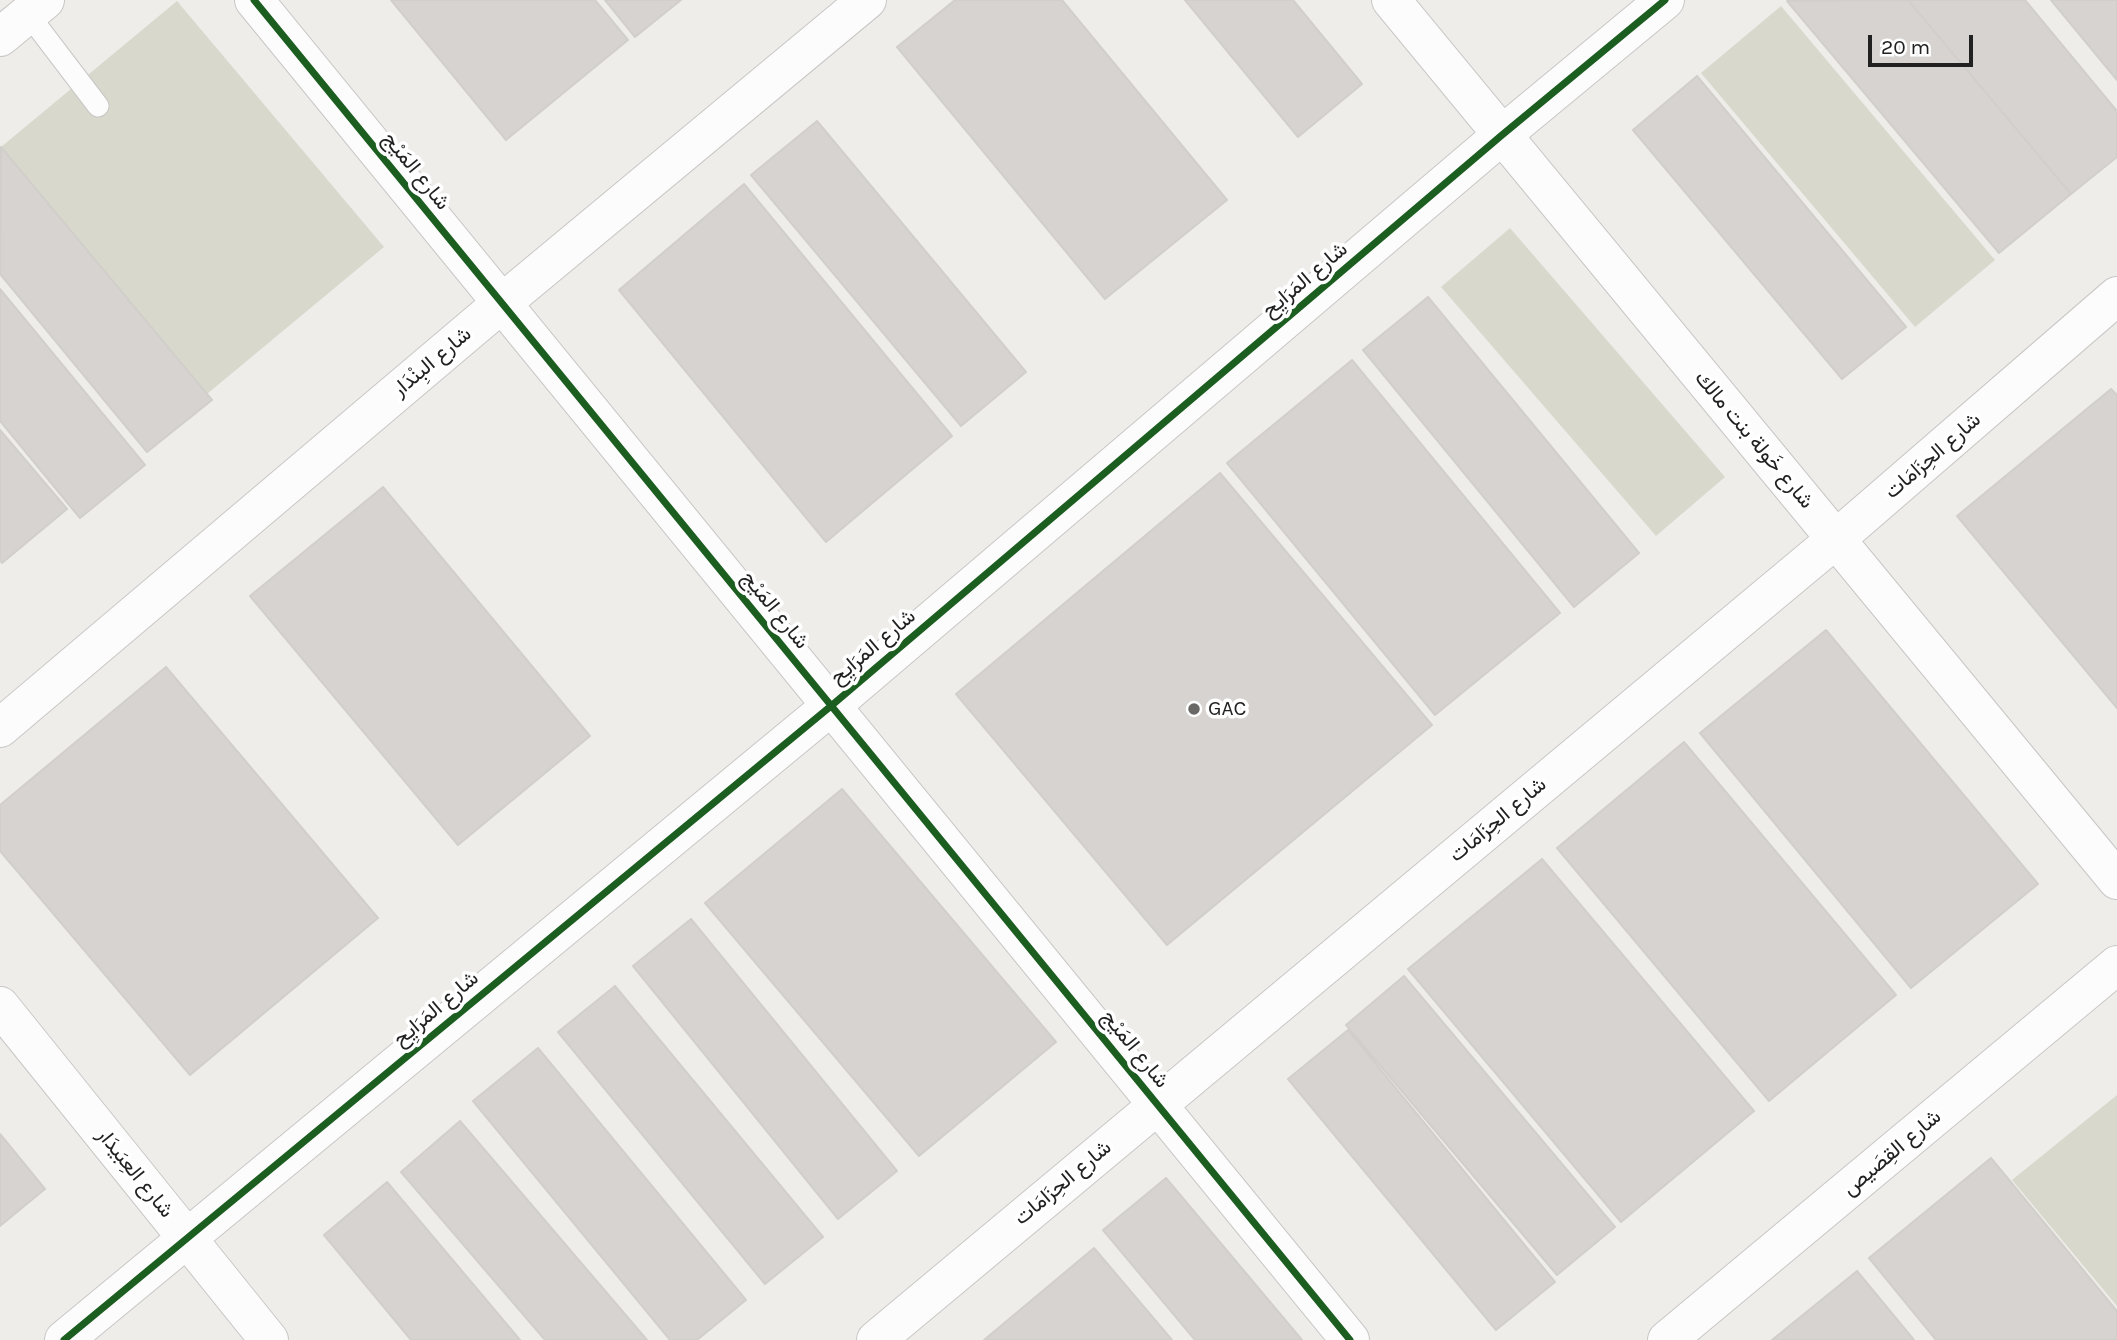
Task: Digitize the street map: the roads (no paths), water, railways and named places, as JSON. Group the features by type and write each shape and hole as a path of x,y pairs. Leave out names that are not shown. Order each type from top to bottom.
{"street":[{"name":"شارع المَيْج","path":"254,0 1350,1340"},
{"name":"شارع البِنْدَار","path":"0,728 502,303 867,0"},
{"name":"شارع خَولة بنت مالك","path":"1391,0 2117,880"},
{"name":"شارع المَرَايِح","path":"64,1340 831,706 1502,135 1665,0"},
{"name":"شارع الحِزَامَات","path":"876,1340 1836,540 2117,296"},
{"name":"شارع القِصَيص","path":"1667,1340 2117,965"},
{"name":"شارع العِبَيدَار","path":"0,1006 270,1340"}],"lane":[{"path":"24,17 98,106"}],"place":[{"name":"GAC","path":"1194,709"}]}
